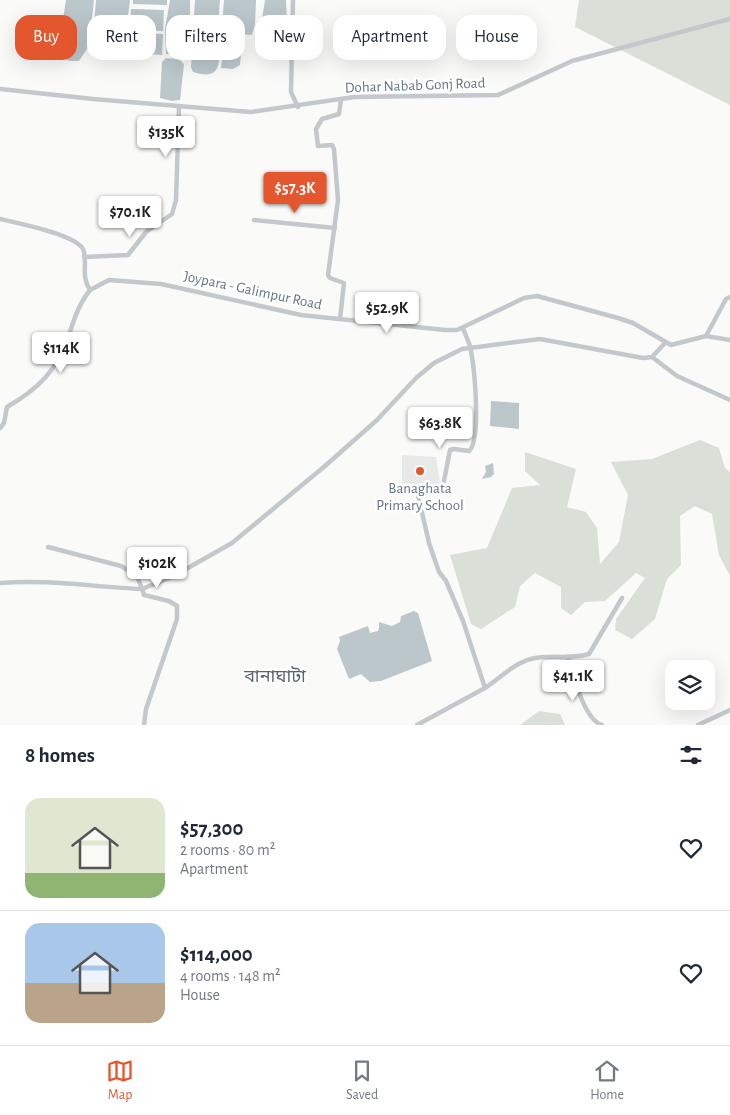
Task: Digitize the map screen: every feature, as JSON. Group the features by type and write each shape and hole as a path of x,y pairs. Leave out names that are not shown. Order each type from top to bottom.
{"street":[{"path":"293,0 291,92 298,107"},
{"name":"Dohar Nabab Gonj Road","path":"0,90 251,112 342,100 498,95 572,61 730,19"},
{"path":"340,319 344,283 330,278 328,275 338,200 334,148 332,146 318,146 316,129 322,119 339,114 342,100"},
{"path":"84,257 128,255 146,232 172,214 176,200 179,106"},
{"path":"0,219 47,230 72,240 83,248 84,277 90,290 78,308 60,356 48,376 31,393 7,407 4,423 0,428"},
{"path":"254,220 335,228"},
{"name":"Joypara - Galimpur Road","path":"90,290 109,280 161,284 265,308 340,319 445,330 463,328 524,298 537,296 633,323 665,343"},
{"path":"706,336 726,299 730,297"},
{"path":"463,328 470,346 477,412 472,449 464,452 454,448 450,450 443,486 417,490 429,543 439,572 446,581 463,621 485,688"},
{"path":"652,357 665,343 679,345 706,336 730,340"},
{"path":"0,583 34,580 71,585 142,589 172,577 232,543 377,420 416,378 434,363 470,346 540,338 586,348 652,357 677,376 730,400"},
{"path":"48,547 121,566 137,576 144,595 169,601 177,606 178,613 146,709 144,725"},
{"path":"417,725 485,688 515,666 530,659 589,654 622,598"},
{"path":"568,657 584,703 595,721 602,725"},
{"path":"698,725 730,710"}],"shaded area":[{"path":"66,0 94,0 92,15 87,15 87,49 79,61 67,60 77,60 77,15 64,15"},
{"path":"96,0 130,0 128,15 95,15"},
{"path":"133,0 167,0 167,5 133,4"},
{"path":"170,0 190,0 190,15 167,15"},
{"path":"195,0 220,0 219,15 194,15"},
{"path":"224,0 256,0 255,24 252,35 245,34 245,15 223,15"},
{"path":"265,0 286,0 287,15 263,15"},
{"path":"579,0 730,0 730,105 575,27"},
{"path":"131,9 164,10 163,31 156,31 156,15 131,15"},
{"path":"156,34 163,34 162,55 156,55"},
{"path":"166,58 166,60 180,60 184,64 180,100 172,101 160,98 162,62"},
{"path":"191,60 219,60 218,67 210,74 193,72"},
{"path":"222,60 240,60 240,65 233,69 221,68"},
{"path":"491,401 519,403 519,429 490,426"},
{"path":"700,440 719,448 725,468 730,472 730,576 719,555 712,514 695,506 680,516 681,565 667,579 655,619 632,639 615,630 616,619 645,578 636,573 605,601 585,602 571,615 561,608 561,587 535,573 520,586 515,607 481,629 471,624 450,555 487,548 512,488 540,485 525,471 525,452 576,469 567,507 586,512 597,528 600,564 619,542 628,495 611,462 652,459"},
{"name":"Banaghata Primary School","path":"402,455 436,457 440,484 402,489"},
{"path":"493,463 494,474 491,477 482,479 486,472 485,466"},
{"path":"414,611 418,613 432,661 381,681 370,682 361,674 349,679 337,649 340,641 339,637 368,626 370,633 378,631 379,622 392,626 400,622 401,616"},
{"path":"539,711 560,714 565,725 520,725"}],"place":[{"name":"Banaghata Primary School","path":"420,471"}],"district":[{"name":"বানাঘাটা","path":"275,676"}]}
